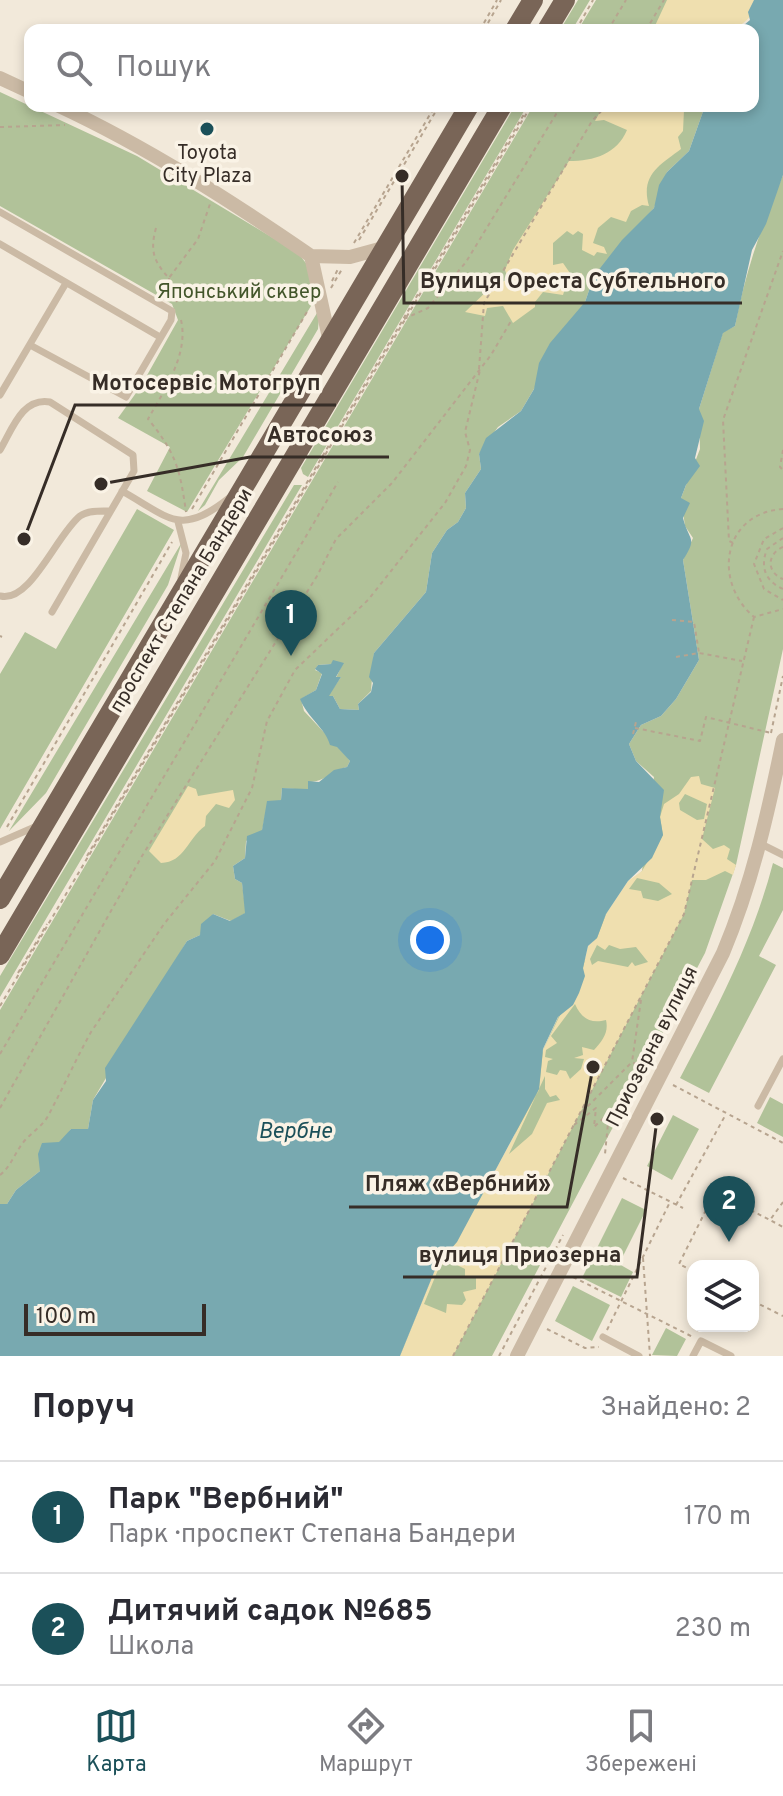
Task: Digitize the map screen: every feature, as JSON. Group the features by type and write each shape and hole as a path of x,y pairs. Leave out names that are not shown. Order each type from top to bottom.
{"main road":[{"path":"518,17 533,0"},
{"path":"551,24 565,0"},
{"name":"проспект Степана Бандери","path":"0,899 239,490 465,112"},
{"name":"проспект Степана Бандери","path":"0,955 498,112"}],"street":[{"path":"0,78 24,89"},
{"path":"72,112 214,192 311,256 348,257 383,248"},
{"path":"311,256 329,338"},
{"name":"Приозерна вулиця","path":"517,1356 723,953 743,904 761,844 783,740"}],"lane":[{"path":"0,212 169,307 172,315 126,397 30,345"},
{"path":"0,244 160,337"},
{"path":"0,395 66,283"},
{"path":"0,450 25,408 41,401 50,402 133,455 134,471 52,612"},
{"path":"179,525 199,519 239,490"},
{"path":"122,491 179,525 186,553 177,597"},
{"path":"0,596 10,597 28,586 55,543 80,515 110,511"},
{"path":"0,842 46,822"},
{"path":"761,844 783,855"},
{"path":"758,1106 783,1059"},
{"path":"603,1337 639,1356"},
{"path":"693,1356 701,1341 731,1356"}],"path":[{"path":"485,24 499,0"},
{"path":"579,24 593,0"},
{"path":"612,24 626,0"},
{"path":"650,24 664,0"},
{"path":"214,192 198,239 169,278 169,290 176,299 183,329 178,358 148,419 172,448 181,470 186,518 310,307 321,298 348,257 433,112"},
{"path":"0,1005 526,112"},
{"path":"401,321 428,308 466,262 557,112"},
{"path":"0,1175 9,1168 22,1143 46,1119 66,1074 84,1051 91,1032 164,924 215,861 252,788 267,721 295,670 368,600 445,503 466,466 470,450 465,432 479,371 484,303 592,121 600,112"},
{"path":"0,127 70,125"},
{"path":"156,228 151,246 155,264 169,278"},
{"path":"733,543 729,541 723,420 783,251"},
{"path":"0,1108 142,856 317,576 336,539 392,483 479,371 511,321"},
{"path":"783,450 780,467 783,470"},
{"path":"0,1054 338,482"},
{"path":"754,617 735,597 730,584 727,570 733,543 750,521 783,509"},
{"path":"4,832 179,525"},
{"path":"783,528 764,539 754,564 764,589 783,600"},
{"path":"783,538 767,549 763,565 769,580 783,589"},
{"path":"783,547 774,553 770,563 773,573 783,579"},
{"path":"754,617 783,609"},
{"path":"453,1356 684,914 754,617"},
{"path":"672,620 694,622 699,653"},
{"path":"676,657 699,653 744,661"},
{"path":"635,728 700,741 706,717 771,733 783,676"},
{"path":"633,734 636,722"},
{"path":"578,1117 632,1062 642,995"},
{"path":"632,1062 650,1071"},
{"path":"668,1083 783,1143"},
{"path":"748,1125 758,1106"},
{"path":"573,1126 596,1108 594,1127 609,1113 605,1156 612,1142"},
{"path":"676,1205 727,1113"},
{"path":"619,1177 683,1208"},
{"path":"687,1268 679,1264 715,1192 783,1227"},
{"path":"542,1326 585,1348 599,1348 670,1202"},
{"path":"770,1220 783,1202"},
{"path":"778,1205 783,1207"},
{"path":"499,1356 569,1223"},
{"path":"643,1257 650,1356"},
{"path":"568,1274 701,1341"},
{"path":"759,1304 783,1316"}],"green space":[{"path":"578,0 590,0 576,24 564,24"},
{"path":"596,0 754,0 741,24 582,24"},
{"name":"Японський сквер","path":"0,92 24,103 24,112 43,112 137,156 298,253 309,267 317,296 187,512 147,491 170,447 118,418 141,386 178,320 172,304 0,206"},
{"path":"511,112 523,112 308,477 301,468"},
{"path":"529,112 703,112 689,151 667,172 654,208 594,276 585,302 521,411 498,427 479,454 481,469 465,493 466,508 432,553 426,592 374,653 371,691 358,704 359,710 340,709 333,696 328,696 341,677 336,678 343,663 318,665 315,670 322,673 316,690 301,699 304,711 347,757 350,761 347,767 308,782 308,790 282,788 281,800 267,806 262,831 246,841 245,858 233,866 235,879 242,883 246,913 231,921 213,914 200,935 187,941 93,1100 88,1129 71,1129 40,1171 16,1190 7,1204 0,1204 0,1010"},
{"path":"783,175 783,649 736,865 705,953 492,1356 400,1356 433,1275 511,1146 543,1050 606,914 642,871 654,777 636,761 629,744 641,725 661,716 676,699 699,660 683,560 693,538 685,526 681,498 700,449 699,409 723,332 735,326 755,249"},
{"path":"320,308 318,329 243,457 219,480 205,505 198,511"},
{"path":"294,485 302,485 0,997 0,976"},
{"path":"137,509 174,530 0,829 0,674 25,632 56,649"},
{"path":"182,542 168,585 46,793 9,831"},
{"path":"773,863 783,868 783,910 759,956 776,965 709,1093 680,1078 745,946"},
{"path":"770,1097 783,1104 783,1137 757,1123"},
{"path":"673,1115 699,1129 672,1180 647,1166"},
{"path":"622,1198 646,1210 619,1264 633,1272 621,1297 582,1278"},
{"path":"573,1286 610,1305 592,1341 555,1321"},
{"path":"666,1328 686,1339 677,1356 652,1355"}],"sand":[{"path":"667,0 754,0 751,14 741,24 656,24"},
{"path":"600,112 684,112 683,131 678,137 681,149 659,166 650,179 647,186 649,206 642,205 631,211 626,222 611,217 598,228 593,243 604,247 607,254 597,252 594,256 582,250 583,234 578,231 573,235 567,231 553,243 553,265 563,263 572,276 582,273 581,278 566,285 563,295 543,292 535,307 513,323 503,306 487,308 485,316 465,312 490,288 508,279 505,270 513,250 569,161 587,160 604,154 617,145 627,130 604,120 595,121"},
{"path":"699,776 701,784 715,788 702,839 713,849 724,845 730,849 727,859 736,865 733,875 725,871 706,880 692,880 684,914 453,1356 400,1356 437,1265 473,1211 536,1096 509,1154 532,1134 547,1103 560,1100 556,1095 550,1097 545,1089 545,1076 539,1089 543,1050 583,968 588,946 597,938 606,914 628,881 642,871 663,835 660,817 664,804 679,794 691,777","holes":["685,794 707,804 704,819 697,820 680,810 679,803","637,878 659,883 672,894 658,901 643,898 641,891 629,889","597,945 605,950 609,945 620,949 636,947 648,962 635,966 632,962 628,967 598,961 592,965 590,959","575,1004 587,1019 606,1020 606,1033 597,1047 594,1050 582,1047 583,1055 574,1058 584,1059 581,1069 570,1079 566,1071 560,1070 557,1075 546,1072 548,1061 553,1059 545,1057 546,1050 557,1043 551,1036","453,1263 465,1269 465,1276 476,1278 476,1289 463,1292 466,1300 462,1305 447,1304 446,1313 424,1304 440,1265"]},
{"path":"188,786 196,789 198,796 233,790 235,800 229,808 216,804 206,816 205,826 181,854 161,863 149,851"}],"water":[{"name":"Вербне","path":"754,0 783,0 783,175 766,224 752,250 735,326 723,333 699,409 704,421 695,458 700,466 681,498 690,503 683,518 691,542 683,560 699,660 676,699 661,716 641,725 629,744 636,761 664,790 660,817 663,835 652,858 628,881 606,914 597,938 588,946 583,968 585,976 579,993 573,1005 558,1017 543,1049 539,1089 457,1242 437,1265 400,1356 0,1356 0,1204 7,1204 16,1190 40,1171 38,1154 42,1143 59,1142 71,1129 88,1129 93,1100 106,1081 105,1068 187,941 200,935 201,924 213,914 230,921 245,913 242,883 235,879 233,866 245,858 247,836 262,830 267,801 281,800 282,788 308,789 308,781 319,782 334,770 347,767 350,761 337,747 330,745 300,699 316,690 322,674 315,669 318,665 331,664 333,660 344,663 336,677 341,677 329,696 333,696 340,709 359,710 358,704 371,692 373,683 369,677 374,653 426,592 432,553 466,508 465,493 481,469 479,454 486,438 521,411 534,389 539,363 550,343 585,302 594,276 622,240 654,208 659,185 667,172 689,151 703,112 759,112 759,24 745,24 750,20 748,12"}],"place":[{"name":"Toyota City Plaza","path":"207,129"},
{"name":"Вулиця Ореста Субтельного","path":"402,176"},
{"name":"Автосоюз","path":"101,484"},
{"name":"Мотосервіс Мотогруп","path":"24,539"},
{"name":"Парк \"Вербний\"","path":"291,656"},
{"name":"Пляж «Вербний»","path":"593,1067"},
{"name":"вулиця Приозерна","path":"657,1119"},
{"name":"Дитячий садок №685","path":"729,1242"}]}
